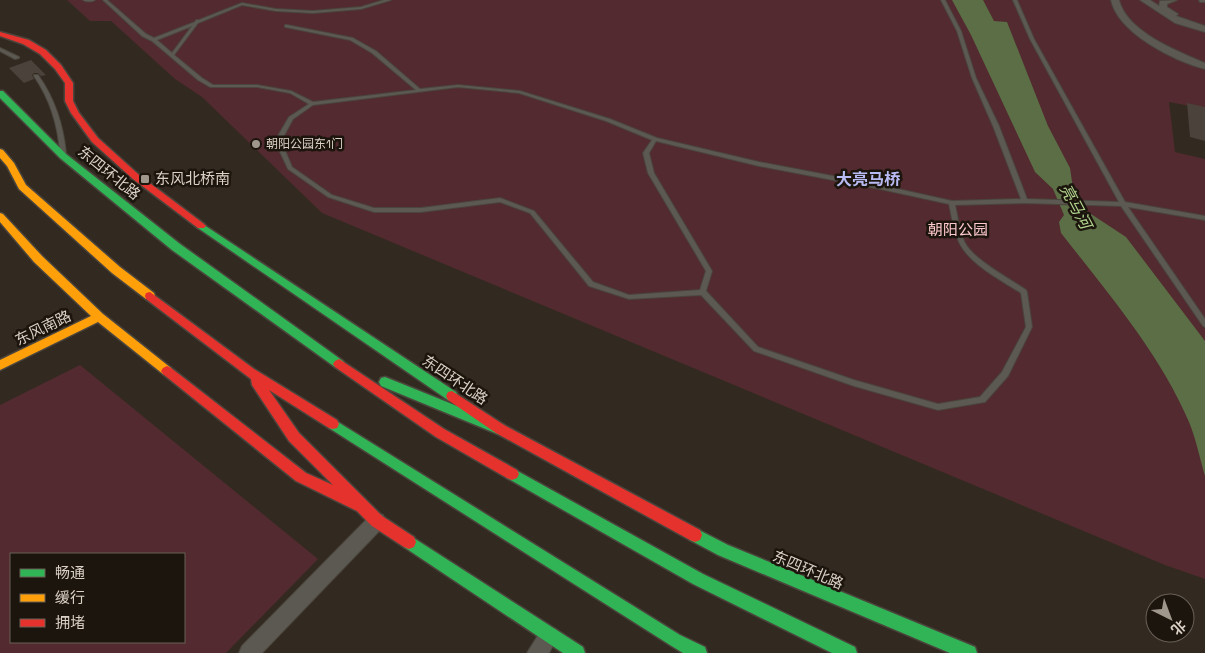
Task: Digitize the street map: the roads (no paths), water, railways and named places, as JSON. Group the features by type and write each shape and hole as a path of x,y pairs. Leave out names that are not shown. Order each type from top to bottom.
{"main road":[{"name":"东四环北路","path":"0,34 26,42 43,52 58,67 69,83 70,101 74,113 95,140 136,177 214,236 500,429 723,550 969,653"},
{"name":"东四环北路","path":"0,92 63,156 176,247 337,363 440,433 698,579 848,653"},
{"path":"0,152 11,165 22,187"},
{"path":"7,181 22,187 116,270 250,372 675,640 699,653"},
{"path":"0,216 38,258 99,317 301,477 362,506"},
{"name":"东风南路","path":"0,365 99,317"},
{"path":"337,363 500,429"},
{"path":"250,372 294,437 377,521 577,653"}],"street":[{"path":"1144,0 1178,21 1205,27"},
{"path":"1173,0 1163,3 1163,8 1180,18 1205,27"},
{"path":"1205,61 1182,51 1148,32 1126,10 1120,1 1115,5 1121,17 1142,34 1205,66"},
{"path":"249,653 377,521"},
{"path":"537,653 549,636"}],"lane":[{"path":"85,0 93,0"},
{"path":"105,0 144,35 154,40 200,79 212,86 257,86 291,92 312,104"},
{"path":"252,5 257,0"},
{"path":"154,40 242,4 276,10 313,12 361,8 389,0"},
{"path":"943,0 959,31 974,78 996,126 1025,201"},
{"path":"1015,0 1032,39 1123,204 1205,324"},
{"path":"172,56 199,21"},
{"path":"287,26 351,39 374,52 418,89"},
{"path":"0,49 17,58"},
{"path":"36,76 46,88 62,135 63,156"},
{"path":"703,292 629,297 591,284 532,212 500,200 421,210 374,210 330,196 290,168 278,140 291,118 312,104 347,101 418,89 458,86 520,92 608,120 654,139 759,164 952,203 1025,201 1123,204 1205,218"},
{"path":"654,139 646,153 651,174 709,271 703,292"},
{"path":"0,160 11,165"},
{"path":"703,292 756,349 854,383 938,406 982,400 1005,374 1029,327 1028,318 1024,292 990,270 965,248 956,223 952,203"}],"water":[{"name":"亮马河","path":"952,0 983,0 994,21 1007,22 1048,126 1070,168 1073,188 1088,212 1126,237 1205,341 1205,476 1189,422 1163,371 1114,300 1061,233 1059,222 1064,215 1053,189 1035,172 971,35"}],"place":[{"name":"朝阳公园东1门","path":"256,144"},
{"name":"东风北桥南","path":"145,179"}],"district":[{"name":"大亮马桥","path":"868,179"}],"park label":[{"name":"朝阳公园","path":"958,230"}]}
